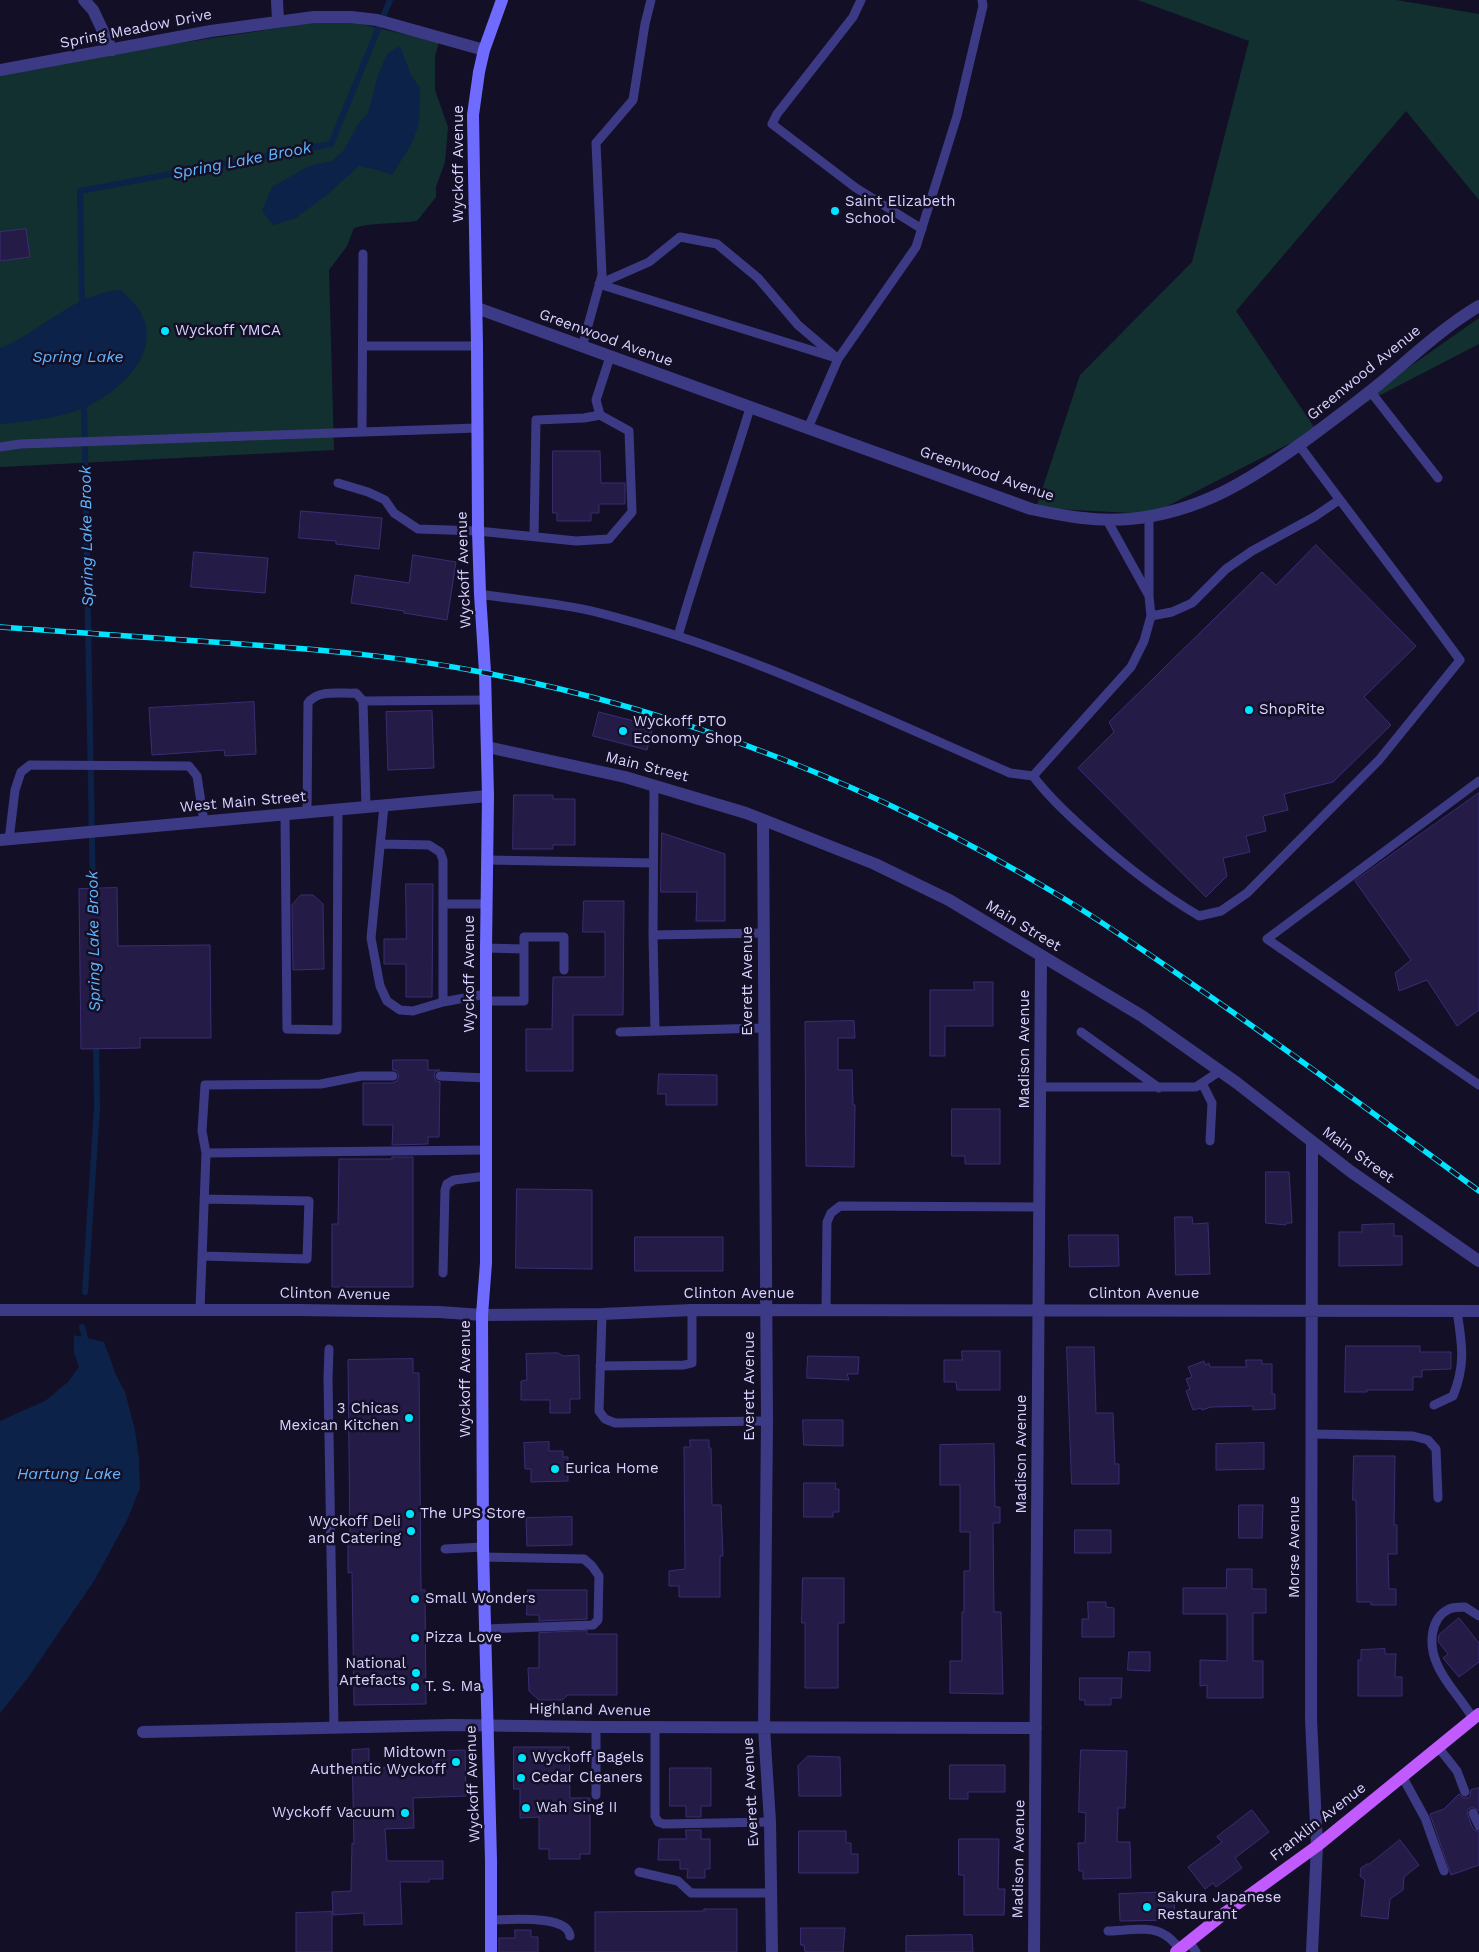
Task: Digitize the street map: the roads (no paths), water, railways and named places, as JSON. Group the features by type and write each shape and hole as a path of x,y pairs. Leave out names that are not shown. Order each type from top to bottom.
{"main road":[{"name":"Wyckoff Avenue","path":"491,1952 483,1552 482,1316 486,1263 486,904 488,796 486,700 478,531 477,308 473,115 484,50 502,0"},
{"name":"Franklin Avenue","path":"1185,1949 1226,1912 1317,1846 1476,1717"}],"street":[{"path":"84,0 93,10 112,50"},
{"path":"277,0 278,21"},
{"name":"Spring Meadow Drive","path":"0,70 211,31 314,17 351,17 377,20 484,50"},
{"name":"Greenwood Avenue","path":"477,308 1032,509 1068,517 1107,520 1130,519 1167,513 1203,502 1234,488 1299,445 1370,391 1438,334 1479,306"},
{"name":"Main Street","path":"487,747 654,785 746,812 892,872 949,900 1142,1016 1220,1071 1350,1171 1479,1261"},
{"name":"West Main Street","path":"5,840 488,796"},
{"name":"Everett Avenue","path":"763,820 767,1421 764,1728 770,1822 772,1952"},
{"name":"Madison Avenue","path":"1034,1952 1041,956"},
{"name":"Morse Avenue","path":"1312,1142 1311,1719 1317,1846 1312,1952"},
{"name":"Clinton Avenue","path":"0,1310 439,1312 482,1316 692,1310 1479,1311"},
{"name":"Highland Avenue","path":"143,1732 487,1725 1036,1728"}],"lane":[{"path":"582,347 602,275 596,143 634,100 645,24 651,0"},
{"path":"861,0 853,17 777,114 772,124 856,188 922,229"},
{"path":"808,428 838,359 916,247 957,116 983,6 982,0"},
{"path":"600,284 649,262 680,237 717,244 758,278 798,325 838,359"},
{"path":"362,432 363,254"},
{"path":"600,284 838,359"},
{"path":"362,346 477,346"},
{"path":"600,415 596,400 610,357"},
{"path":"1370,391 1438,478"},
{"path":"678,636 750,408"},
{"path":"338,483 368,492 385,500 394,513 418,529 478,531 576,541 609,539 632,512 629,431 600,415 584,418 536,420 534,536"},
{"path":"0,446 477,428"},
{"path":"480,594 594,612 678,636 782,675 1010,772 1033,776 1047,795 1099,842 1165,896 1199,916 1221,911 1247,893 1379,760 1460,660 1408,588 1338,500 1299,445"},
{"path":"1151,616 1172,612 1192,603 1226,569 1252,551 1314,517 1338,500"},
{"path":"1033,776 1131,667 1144,641 1151,616 1149,596 1149,516"},
{"path":"1107,520 1149,596"},
{"path":"307,813 308,703 312,697 318,694 356,693 363,701 366,807"},
{"path":"363,701 486,700"},
{"path":"5,840 20,772 30,765 189,766 197,776 204,822"},
{"path":"1479,781 1267,940 1479,1085"},
{"path":"654,785 653,935 656,1031"},
{"path":"384,806 372,938 380,986 387,1001 400,1010 414,1011 443,1002 486,997 524,1001 524,937 564,937 564,970"},
{"path":"285,815 287,1029 338,1030 338,810"},
{"path":"380,844 429,845 440,852 443,860 443,1002"},
{"path":"487,860 653,862"},
{"path":"443,904 486,904"},
{"path":"653,935 764,932"},
{"path":"486,948 524,949"},
{"path":"620,1032 764,1028"},
{"path":"1081,1032 1159,1088"},
{"path":"1041,1087 1196,1088 1220,1071"},
{"path":"200,1310 206,1153 202,1131 205,1084 321,1084 361,1076 392,1076"},
{"path":"440,1076 487,1078"},
{"path":"1202,1083 1212,1103 1210,1142"},
{"path":"206,1153 487,1150"},
{"path":"443,1272 444,1190 447,1184 454,1180 487,1176"},
{"path":"202,1256 307,1259 309,1201 204,1199"},
{"path":"826,1310 828,1222 831,1213 840,1206 1040,1207"},
{"path":"600,1366 684,1365 692,1363 692,1310"},
{"path":"1434,1405 1453,1396 1462,1367 1462,1347 1457,1311"},
{"path":"602,1314 599,1411 605,1419 615,1423 767,1421"},
{"path":"329,1349 334,1727"},
{"path":"1312,1434 1413,1436 1428,1440 1436,1449 1438,1498"},
{"path":"445,1549 584,1559 599,1576 598,1620 593,1625 486,1629"},
{"path":"1476,1717 1437,1666 1432,1640 1438,1619 1449,1610 1465,1607 1479,1616"},
{"path":"596,1727 596,1795"},
{"path":"655,1727 655,1816 658,1822 664,1824 770,1822"},
{"path":"1438,1747 1457,1772 1465,1792"},
{"path":"1402,1776 1425,1818 1444,1872"},
{"path":"1474,1813 1479,1826"},
{"path":"639,1872 678,1880 691,1893 771,1893"},
{"path":"491,1920 532,1919 551,1922 567,1927 570,1931 570,1936"},
{"path":"1108,1931 1148,1930 1159,1932 1185,1949"}],"water":[{"path":"400,46 411,75 420,88 419,124 411,145 392,175 359,166 328,194 296,218 273,225 262,211 272,187 309,166 332,161 344,150 358,124 368,113 378,75 387,54"},
{"name":"Spring Lake","path":"120,290 137,307 146,325 146,343 140,360 129,376 95,402 76,411 38,420 0,424 0,348 16,341 87,298"},
{"name":"Hartung Lake","path":"74,1335 104,1342 116,1375 125,1392 135,1430 140,1488 127,1520 94,1581 27,1679 0,1713 0,1421 45,1401 68,1382 79,1367 74,1353"}],"waterway":[{"name":"Spring Lake Brook","path":"82,307 80,191 331,144 390,0"},
{"name":"Spring Lake Brook","path":"84,399 93,896"},
{"name":"Spring Lake Brook","path":"85,1292 97,1108 96,1041"},
{"name":"Spring Lake Brook","path":"82,1327 87,1344"}],"railway":[{"path":"0,627 260,645 390,658 454,667 560,689 634,709 707,732 779,758 850,787 919,819 987,854 1069,902 1134,944 1257,1029 1479,1191"}],"place":[{"name":"Saint Elizabeth School","path":"835,211"},
{"name":"Wyckoff YMCA","path":"165,331"},
{"name":"ShopRite","path":"1249,710"},
{"name":"Wyckoff PTO Economy Shop","path":"623,731"},
{"name":"3 Chicas Mexican Kitchen","path":"409,1418"},
{"name":"Eurica Home","path":"555,1469"},
{"name":"The UPS Store","path":"410,1514"},
{"name":"Wyckoff Deli and Catering","path":"411,1531"},
{"name":"Small Wonders","path":"415,1599"},
{"name":"Pizza Love","path":"415,1638"},
{"name":"National Artefacts","path":"416,1673"},
{"name":"T. S. Ma","path":"415,1687"},
{"name":"Wyckoff Bagels","path":"522,1758"},
{"name":"Midtown Authentic Wyckoff","path":"456,1762"},
{"name":"Cedar Cleaners","path":"521,1778"},
{"name":"Wah Sing II","path":"526,1808"},
{"name":"Wyckoff Vacuum","path":"405,1813"},
{"name":"Sakura Japanese Restaurant","path":"1147,1907"}]}
